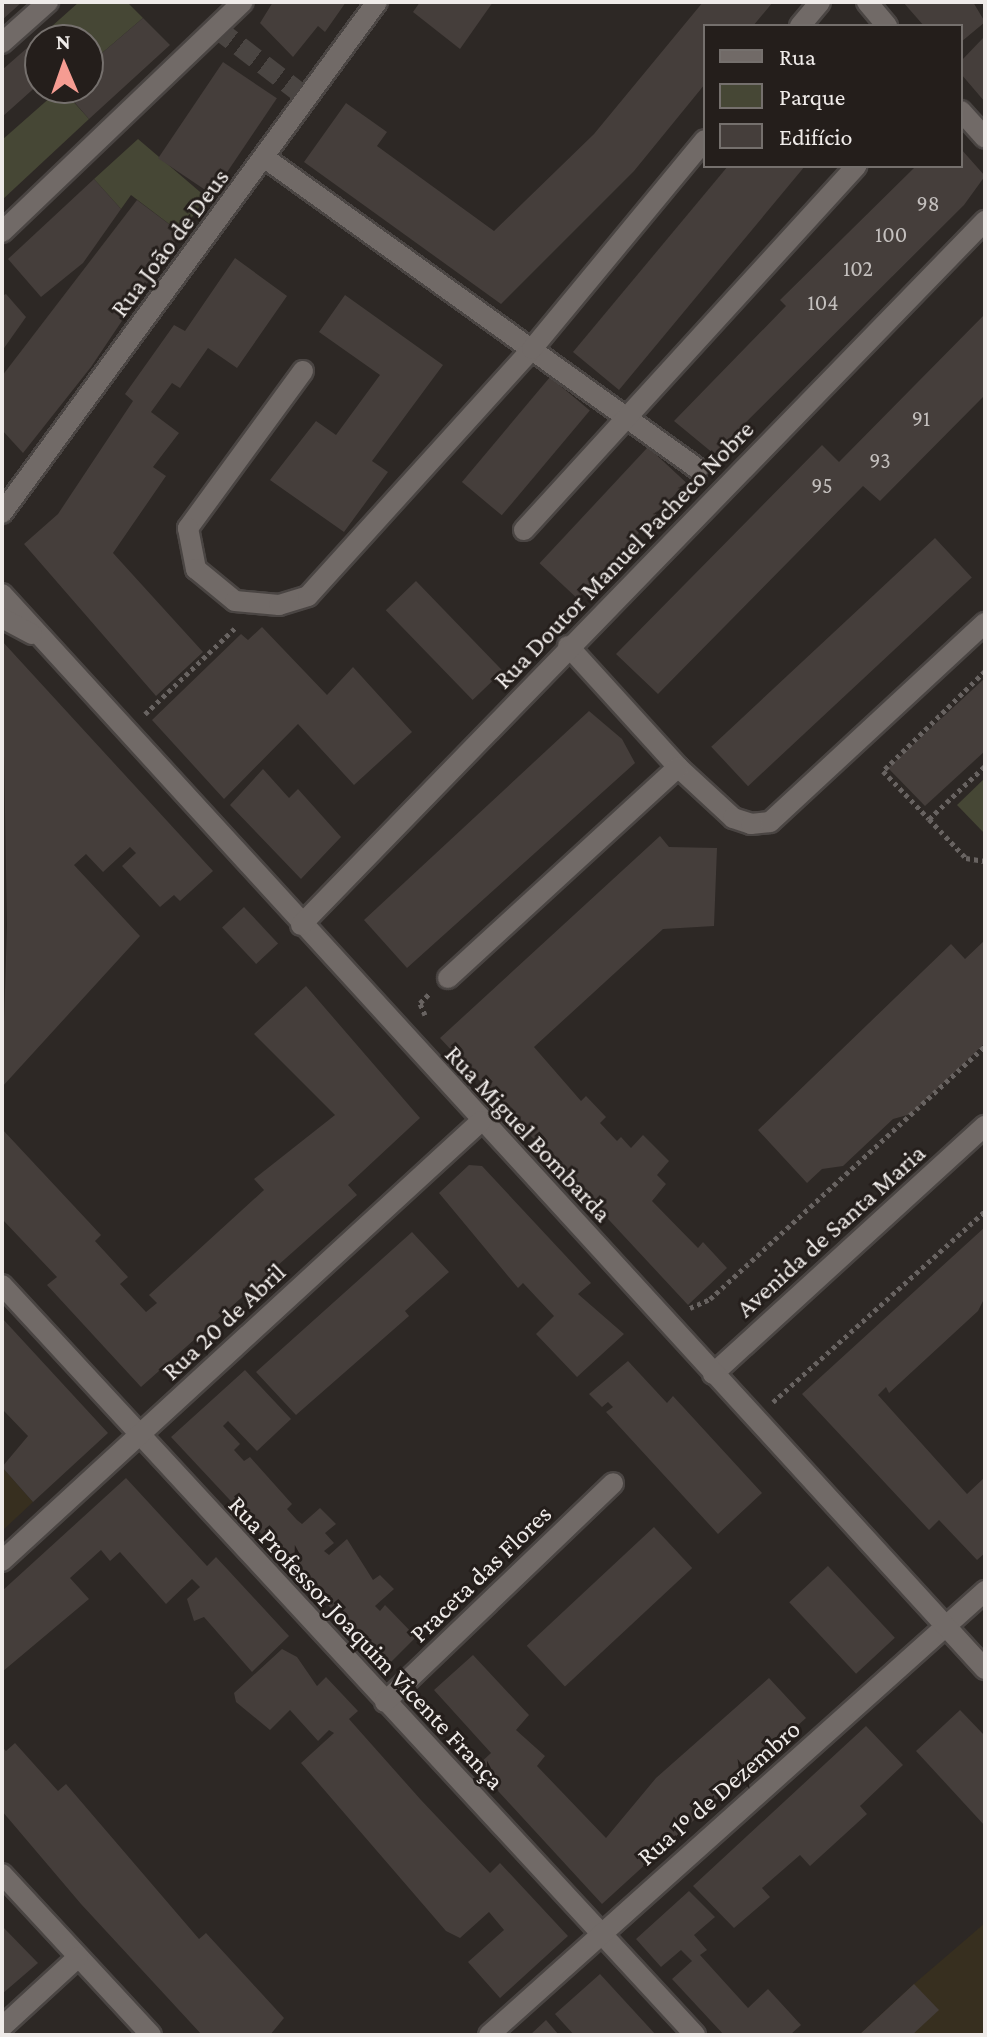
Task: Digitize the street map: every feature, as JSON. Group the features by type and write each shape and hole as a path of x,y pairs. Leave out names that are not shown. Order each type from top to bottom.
{"street":[{"path":"2,43 48,2"},
{"path":"2,232 243,2"},
{"name":"Rua João de Deus","path":"2,513 377,2"},
{"path":"802,24 820,2"},
{"path":"867,2 885,24"},
{"path":"963,113 985,138"},
{"path":"303,371 188,528 196,569 235,601 254,606 308,596 532,349 703,142"},
{"path":"265,158 698,469"},
{"path":"524,530 625,414 854,168"},
{"name":"Rua Doutor Manuel Pacheco Nobre","path":"301,925 568,646 985,221"},
{"name":"Rua Miguel Bombarda","path":"2,594 32,634 985,1669"},
{"name":"Rua Miguel Bombarda","path":"2,618 32,634"},
{"path":"568,646 678,767 733,818 770,822 985,623"},
{"path":"448,978 678,767"},
{"name":"Rua 20 de Abril","path":"2,1561 481,1121"},
{"name":"Avenida de Santa Maria","path":"713,1374 985,1126"},
{"name":"Rua Professor Joaquim Vicente França","path":"2,1285 695,2035"},
{"name":"Praceta das Flores","path":"385,1702 613,1483"},
{"name":"Rua 1º de Dezembro","path":"489,2035 985,1591"},
{"path":"2,1874 151,2035"},
{"path":"2,2027 78,1957"}],"path":[{"path":"123,733 208,657 254,606"},
{"path":"985,671 883,766 966,858 985,861"},
{"path":"929,819 985,766"},
{"path":"664,1321 710,1299 985,1046"},
{"path":"755,1419 985,1211"}],"shaded area":[{"path":"2,1467 33,1502 2,1531"},
{"path":"985,1923 985,2035 859,2035 914,1984"}],"green space":[{"path":"79,2 127,2 143,18 104,51 104,24 54,24"},
{"path":"43,104 75,104 89,119 2,200 2,140"},
{"path":"138,139 206,197 181,233 131,195 121,209 94,179"},
{"path":"985,778 985,834 957,805"}],"building":[{"path":"2,2 22,2 2,20"},
{"path":"273,2 346,2 325,32 318,26 293,57 260,23"},
{"path":"420,2 493,2 460,49 413,12"},
{"path":"703,2 773,2 755,24 703,24 703,86 634,171 501,304 304,162 346,103 387,132 377,146 494,231 594,134"},
{"path":"903,2 973,2 985,22 963,40 963,24 922,24"},
{"path":"143,18 170,45 89,119 76,104 104,104 104,51"},
{"path":"985,36 985,102 963,76 963,59"},
{"path":"24,51 24,97 2,117 2,70"},
{"path":"223,62 277,98 212,195 158,158"},
{"path":"963,151 985,176 964,205 714,454 674,421 786,306 780,300 914,168 963,168"},
{"path":"726,168 803,168 619,390 573,352"},
{"path":"94,179 121,209 83,263 41,297 8,259"},
{"path":"137,200 181,233 91,367 23,453 2,430 2,376"},
{"path":"235,258 287,296 237,368 208,348 180,388 172,383 151,412 179,433 153,467 166,476 113,553 203,652 156,696 24,544 58,514 133,401 125,394 174,325 185,331"},
{"path":"6,294 26,317 2,351 2,296"},
{"path":"345,295 443,365 372,461 388,472 344,532 270,480 316,421 336,435 380,375 319,332"},
{"path":"985,314 985,395 880,501 863,486 658,694 616,654 822,445 839,462"},
{"path":"550,377 590,410 502,515 462,482"},
{"path":"648,447 686,482 578,599 540,563"},
{"path":"935,538 972,577 748,786 711,747"},
{"path":"416,581 503,671 473,700 386,610"},
{"path":"262,627 327,695 353,667 412,732 354,785 298,724 224,799 152,720 241,634 248,640"},
{"path":"2,641 213,871 180,901 174,895 160,907 122,866 136,853 130,847 103,872 86,854 74,865 140,936 2,1087 7,925"},
{"path":"985,678 985,751 925,806 888,768"},
{"path":"589,711 622,739 635,763 407,968 364,920"},
{"path":"263,769 289,798 298,789 341,837 301,879 230,805"},
{"path":"660,836 669,847 717,848 714,926 663,929 534,1047 581,1101 586,1096 606,1117 600,1123 617,1141 621,1137 631,1148 643,1135 669,1161 657,1175 666,1184 652,1201 698,1248 703,1242 727,1268 688,1305 440,1038"},
{"path":"244,907 278,944 256,964 222,927"},
{"path":"985,940 985,1043 911,1114 893,1119 843,1166 822,1169 807,1183 758,1130 951,944 965,959"},
{"path":"306,986 420,1118 348,1185 357,1195 141,1387 47,1285 57,1277 2,1219 2,1129 101,1235 95,1241 128,1277 120,1284 146,1312 157,1303 149,1295 264,1190 254,1179 335,1115 254,1034"},
{"path":"469,1165 482,1166 591,1283 578,1294 624,1334 577,1377 536,1334 554,1316 523,1283 518,1288 439,1193"},
{"path":"985,1227 985,1297 978,1311 889,1393 886,1387 878,1395 967,1494 985,1477 985,1553 977,1560 939,1520 929,1530 802,1394"},
{"path":"412,1232 449,1272 405,1311 409,1316 296,1415 256,1372"},
{"path":"2,1318 108,1433 33,1502 2,1467 28,1436 2,1409"},
{"path":"628,1361 667,1403 673,1396 762,1493 718,1534 606,1412 613,1407 608,1402 602,1407 589,1394"},
{"path":"245,1370 291,1419 257,1451 228,1421 223,1426 240,1444 234,1450 244,1461 250,1457 292,1504 287,1509 302,1524 320,1508 336,1524 325,1533 334,1543 324,1551 329,1555 347,1539 373,1580 380,1575 394,1589 375,1606 380,1611 385,1605 416,1637 386,1667 171,1437"},
{"path":"126,1478 207,1566 216,1557 289,1636 252,1672 204,1617 194,1621 187,1599 200,1587 192,1579 166,1604 120,1552 110,1561 101,1550 70,1578 89,1599 2,1672 2,1591"},
{"path":"654,1527 692,1568 565,1687 527,1646"},
{"path":"828,1566 895,1638 856,1674 789,1602"},
{"path":"282,1649 297,1657 317,1686 326,1677 358,1711 349,1719 421,1800 490,1873 500,1863 568,1936 500,1998 468,1962 504,1930 489,1912 460,1938 446,1931 301,1763 334,1733 329,1730 318,1741 290,1710 270,1730 236,1702 234,1693"},
{"path":"473,1655 529,1715 516,1730 545,1756 537,1766 606,1838 656,1778 769,1678 806,1718 602,1904 476,1767 491,1753 434,1690"},
{"path":"960,1710 985,1736 985,1826 916,1751"},
{"path":"866,1726 903,1765 860,1806 867,1814 810,1866 800,1855 762,1888 770,1897 734,1928 693,1886"},
{"path":"15,1743 58,1791 66,1784 199,1939 206,1933 284,2018 270,2035 202,2035 81,1904 2,1811 2,1747 6,1751"},
{"path":"689,1891 715,1917 694,1935 707,1950 700,1955 748,2008 768,1989 801,2025 790,2035 724,2035 672,1979 692,1961 681,1950 661,1967 636,1939"},
{"path":"2,1926 38,1963 2,1994"},
{"path":"600,1974 656,2035 574,2035 555,2014"},
{"path":"914,1984 939,2010 912,2035 859,2035"},
{"path":"546,2020 559,2035 530,2035"}],"tunnel":[{"path":"216,28 308,99"}]}
